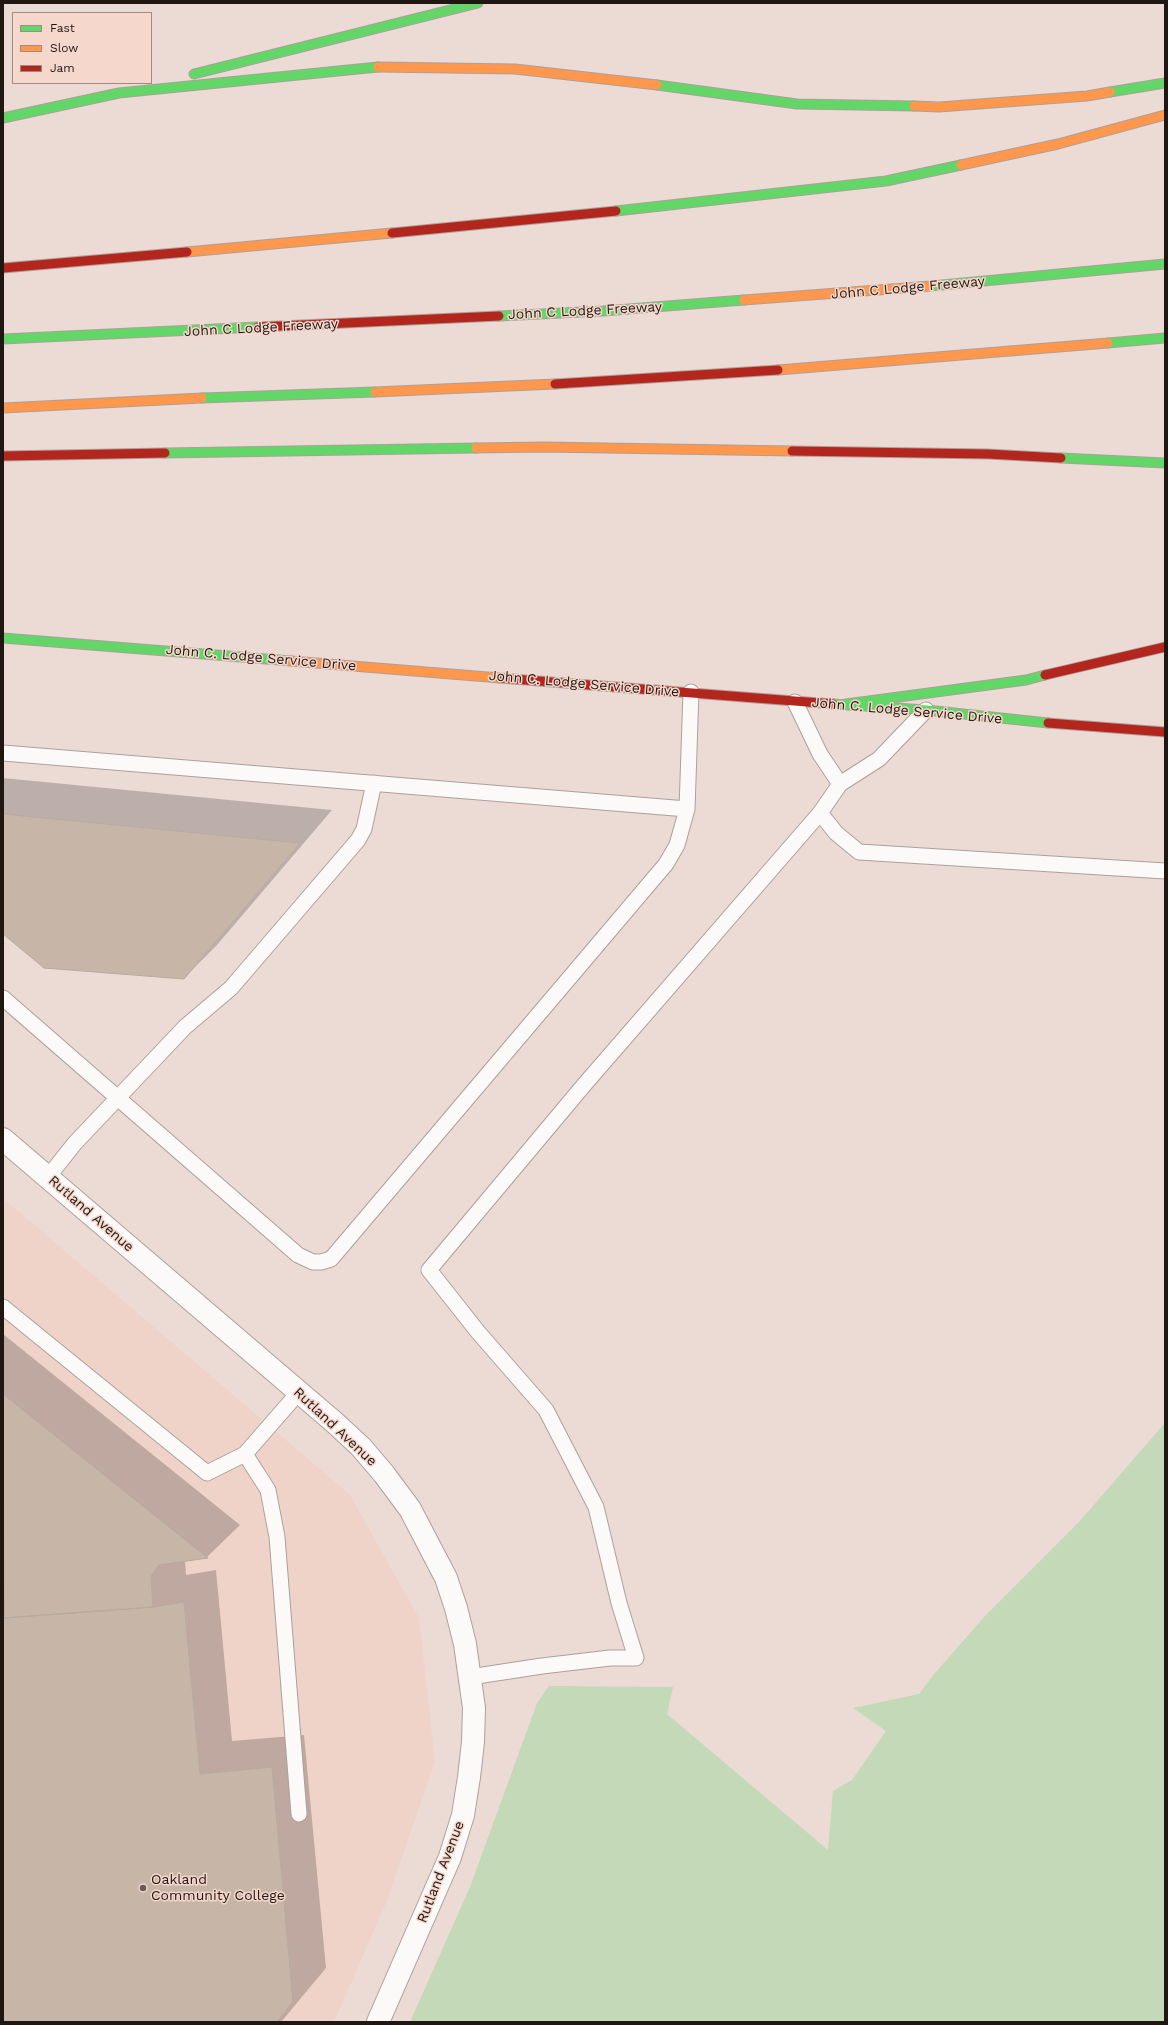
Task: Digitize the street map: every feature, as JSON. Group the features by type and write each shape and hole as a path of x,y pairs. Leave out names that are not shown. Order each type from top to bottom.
{"main road":[{"path":"3,118 119,93 478,3"},
{"path":"119,93 383,66 515,69 805,104 939,107 1087,96 1165,84"},
{"path":"3,268 310,241 696,203 886,181 1058,144 1165,115"},
{"name":"John C Lodge Freeway","path":"3,339 604,311 933,286 1165,264"},
{"path":"3,408 182,399 446,390 715,374 992,354 1165,338"},
{"path":"3,456 543,447 988,454 1165,463"},
{"name":"John C. Lodge Service Drive","path":"3,638 691,692 795,702 926,710 1084,727 1165,732"},
{"path":"846,704 1026,680 1165,647"}],"street":[{"name":"Rutland Avenue","path":"3,1139 299,1392 361,1447 384,1474 410,1509 446,1578 456,1608 470,1677 474,1708 473,1742 463,1815 450,1857 378,2022"}],"lane":[{"path":"3,998 118,1096 298,1255 313,1262 321,1262 331,1259 666,864 677,845 687,809 691,692"},
{"path":"795,702 820,754 840,784"},
{"path":"470,1677 542,1666 610,1658 636,1658 619,1603 596,1507 546,1410 478,1332 429,1270 584,1085 820,813 840,784 879,758 926,710"},
{"path":"3,753 687,809"},
{"path":"48,1177 75,1143 118,1096 185,1027 231,988 358,840 364,829 374,783"},
{"path":"820,813 836,833 859,852 1165,871"},
{"path":"3,1307 207,1473 245,1454 299,1392"},
{"path":"245,1454 268,1490 277,1537 299,1814"}],"shaded area":[{"path":"3,1198 350,1495 419,1618 435,1762 386,1903 334,2022 3,2022"}],"green space":[{"path":"1165,1423 1165,2022 410,2022 470,1887 537,1703 549,1686 673,1687 667,1714 828,1850 833,1791 852,1780 886,1731 853,1708 919,1694 934,1674 985,1616 1078,1523"}],"building":[{"path":"3,814 300,843 184,979 44,968 3,934"},
{"path":"3,1394 208,1558 159,1565 151,1576 153,1607 4,1618"},
{"name":"Oakland Community College","path":"184,1602 200,1774 272,1767 293,2002 277,2022 3,2022 3,1618 153,1607"}],"traffic: fast":[{"path":"194,74 478,3"},
{"path":"119,93 378,67"},
{"path":"1110,92 1165,83"},
{"path":"657,85 797,104 914,106"},
{"path":"3,118 119,93"},
{"path":"616,211 886,181 961,165"},
{"path":"931,286 1165,264"},
{"path":"499,316 603,311 744,300"},
{"path":"3,339 258,327"},
{"path":"1108,343 1165,338"},
{"path":"202,398 375,392"},
{"path":"165,453 476,448"},
{"path":"1061,458 1165,463"},
{"path":"3,638 291,661"},
{"path":"846,704 1026,680 1045,675"},
{"path":"833,704 926,710 1048,723"}],"traffic: slow":[{"path":"378,67 515,69 657,85"},
{"path":"914,106 939,107 1087,96 1110,92"},
{"path":"961,165 1058,144 1165,115"},
{"path":"187,252 392,233"},
{"path":"744,300 931,286"},
{"path":"778,370 1108,343"},
{"path":"375,392 555,384"},
{"path":"3,408 202,398"},
{"path":"476,448 543,447 792,451"},
{"path":"291,661 500,678"}],"traffic: jam":[{"path":"392,233 616,211"},
{"path":"3,268 187,252"},
{"path":"258,327 499,316"},
{"path":"555,384 778,370"},
{"path":"792,451 988,454 1061,458"},
{"path":"3,456 165,453"},
{"path":"1045,675 1165,647"},
{"path":"500,678 833,704"},
{"path":"1048,723 1165,732"}],"place":[{"name":"Oakland Community College","path":"143,1888"}]}
